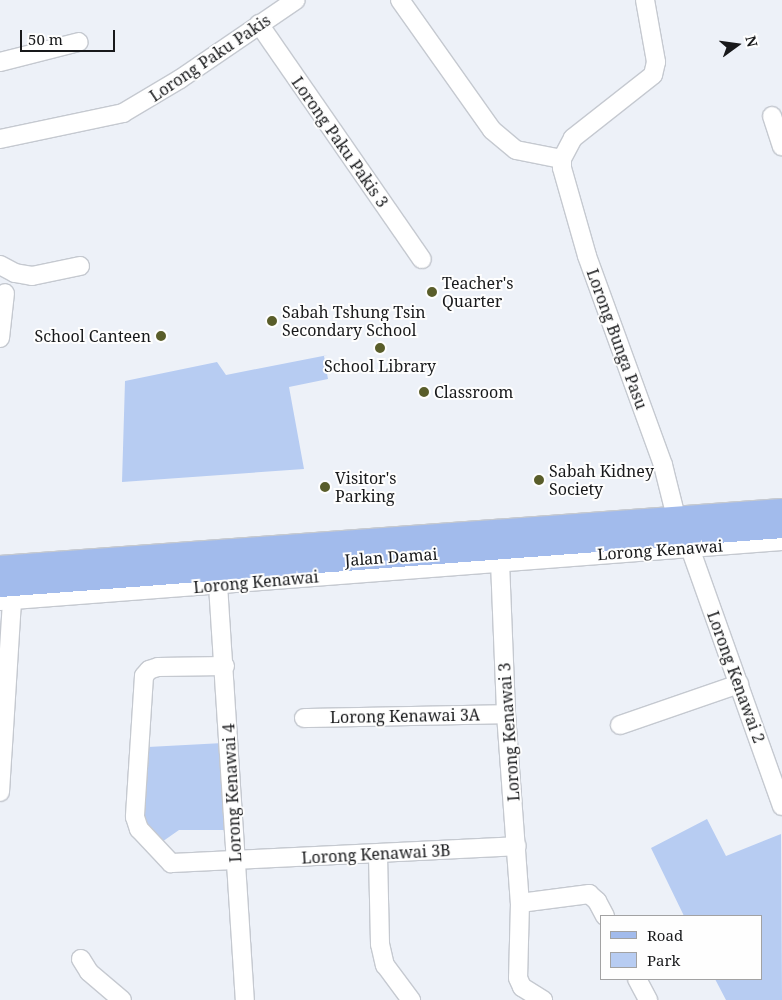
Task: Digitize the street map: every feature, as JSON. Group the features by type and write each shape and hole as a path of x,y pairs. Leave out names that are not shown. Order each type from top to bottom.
{"main road":[{"name":"Jalan Damai","path":"0,567 782,510"},
{"name":"Jalan Damai","path":"4,596 782,528"}],"street":[{"name":"Lorong Paku Pakis","path":"0,139 122,113 180,79 296,0"},
{"path":"400,0 492,130 516,150 562,159 573,138 653,75 656,62 645,0"},
{"name":"Lorong Paku Pakis 3","path":"259,24 422,259"},
{"path":"0,62 79,42"},
{"path":"772,116 782,146"},
{"name":"Lorong Bunga Pasu","path":"562,159 566,190 663,465 676,518"},
{"path":"0,265 15,273 32,276 80,266"},
{"path":"0,338 6,293"},
{"name":"Lorong Kenawai","path":"4,596 218,585 782,542"},
{"name":"Lorong Kenawai 2","path":"690,548 782,806"},
{"name":"Lorong Kenawai 3","path":"500,562 506,714 520,903 518,978 522,987 544,1000"},
{"name":"Lorong Kenawai 4","path":"218,585 225,666 235,859 245,1000"},
{"path":"0,792 4,596"},
{"name":"Lorong Kenawai 3B","path":"225,666 158,667 149,670 144,676 135,817 144,835 171,863 235,859 378,855 517,846"},
{"path":"620,726 739,684"},
{"name":"Lorong Kenawai 3A","path":"304,718 506,714"},
{"path":"378,855 380,944 385,965 411,1000"},
{"path":"520,903 589,894 597,901 604,915"},
{"path":"81,959 89,972 122,1000"},
{"path":"638,980 648,1000"}],"green space":[{"path":"328,355 324,356 328,379 289,387 304,469 122,482 125,381 217,362 226,375"},
{"path":"223,743 226,830 179,830 159,844 140,822 148,747"},
{"path":"707,819 726,856 781,834 782,1000 726,1000 716,980 762,980 762,915 684,915 651,848"}],"place":[{"name":"Teacher's Quarter","path":"432,292"},
{"name":"Sabah Tshung Tsin Secondary School","path":"272,321"},
{"name":"School Canteen","path":"161,336"},
{"name":"School Library","path":"380,348"},
{"name":"Classroom","path":"424,392"},
{"name":"Sabah Kidney Society","path":"539,480"},
{"name":"Visitor's Parking","path":"325,487"}]}
